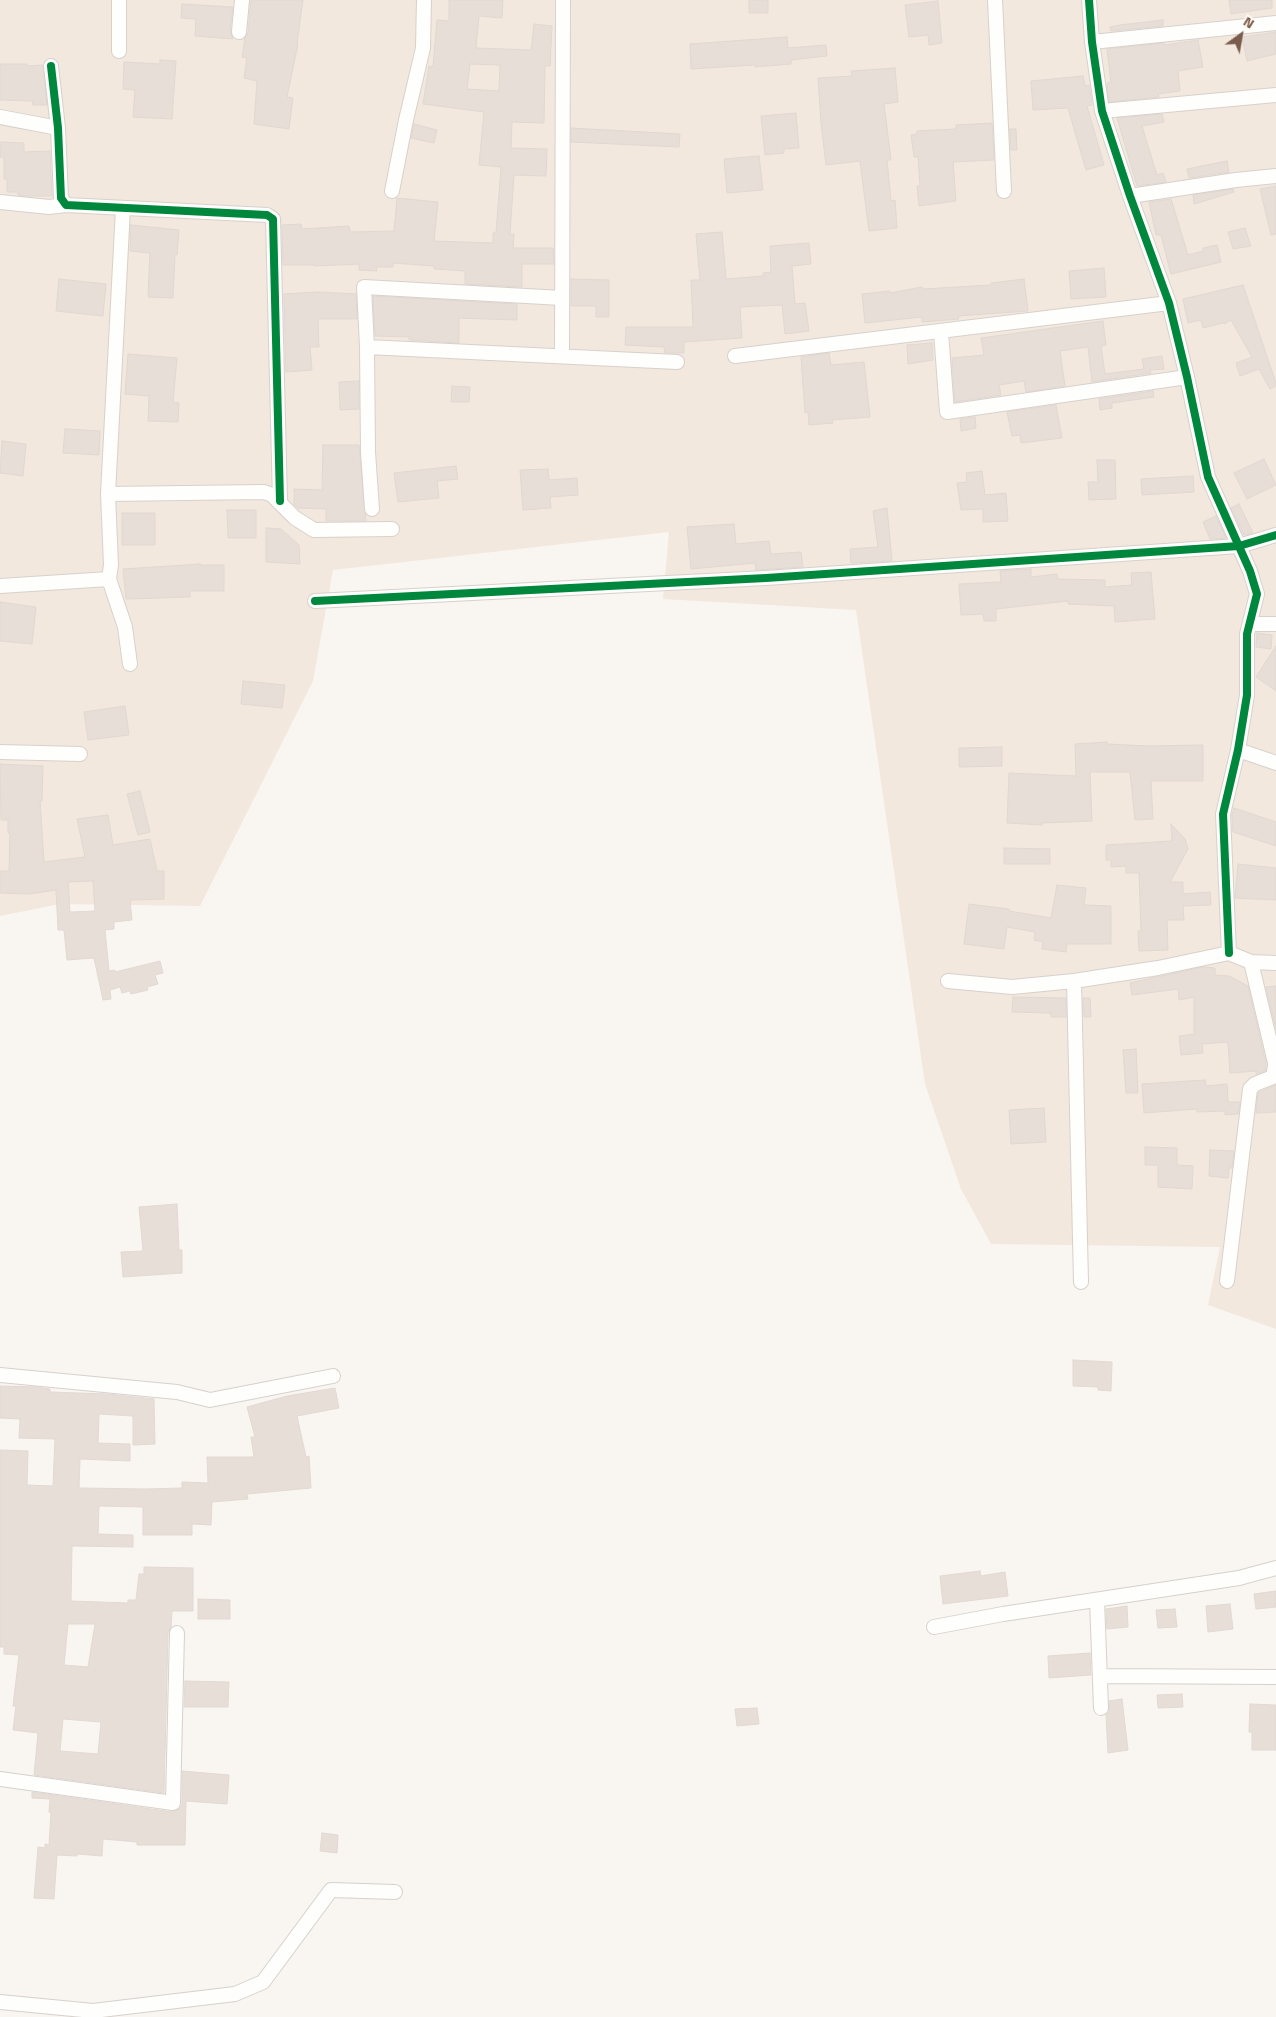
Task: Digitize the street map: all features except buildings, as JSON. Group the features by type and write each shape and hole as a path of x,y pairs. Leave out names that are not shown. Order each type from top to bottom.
{"street":[{"path":"119,0 119,50"},
{"path":"239,32 242,0"},
{"path":"392,191 423,48 424,0"},
{"path":"562,355 564,0"},
{"path":"995,0 1004,191"},
{"path":"1089,0 1092,42 1102,111 1130,196 1169,303 1208,476 1239,546 1257,594 1247,634 1247,695 1238,750 1223,814 1229,953"},
{"path":"1092,42 1276,23"},
{"path":"51,66 58,128 61,198 66,205"},
{"path":"1102,111 1276,95"},
{"path":"0,117 58,128"},
{"path":"1130,196 1276,176"},
{"path":"0,202 49,206 66,205 267,215 273,219 280,502"},
{"path":"123,208 108,494 111,565 109,579 125,627 130,664"},
{"path":"372,509 368,452 367,347 364,287 562,298"},
{"path":"734,356 1169,303"},
{"path":"941,332 947,412 1187,377"},
{"path":"367,347 677,362"},
{"path":"108,494 264,492 272,494 295,518 314,530 392,529"},
{"path":"315,601 766,578 1239,546 1276,535"},
{"path":"0,586 109,579"},
{"path":"1250,624 1276,624"},
{"path":"1238,750 1276,763"},
{"path":"0,752 80,754"},
{"path":"948,981 1012,987 1074,981 1158,968 1229,953 1251,962 1276,963"},
{"path":"1227,1281 1250,1089 1255,1084 1272,1077 1275,1066 1251,962"},
{"path":"1074,981 1081,1282"},
{"path":"0,1376 177,1392 210,1400 333,1376"},
{"path":"934,1628 1004,1614 1239,1578 1276,1568"},
{"path":"1098,1600 1101,1708"},
{"path":"0,1779 173,1803 177,1633"},
{"path":"1101,1676 1276,1677"},
{"path":"0,2002 93,2011 235,1994 263,1982 331,1890 395,1892"}],"shaded area":[{"path":"0,0 1276,0 1276,1329 1208,1305 1220,1247 991,1244 961,1189 925,1084 856,610 663,599 669,532 333,570 313,681 200,906 60,904 0,916"}],"cycle path":[{"path":"1089,0 1092,42 1102,111 1130,196 1169,303 1208,477 1250,571 1257,594 1247,634 1247,695 1238,750 1223,814 1229,953"},
{"path":"51,66 58,128 61,198 66,205 267,215 273,219 280,501"},
{"path":"315,601 766,578 1239,546 1276,535"}]}
